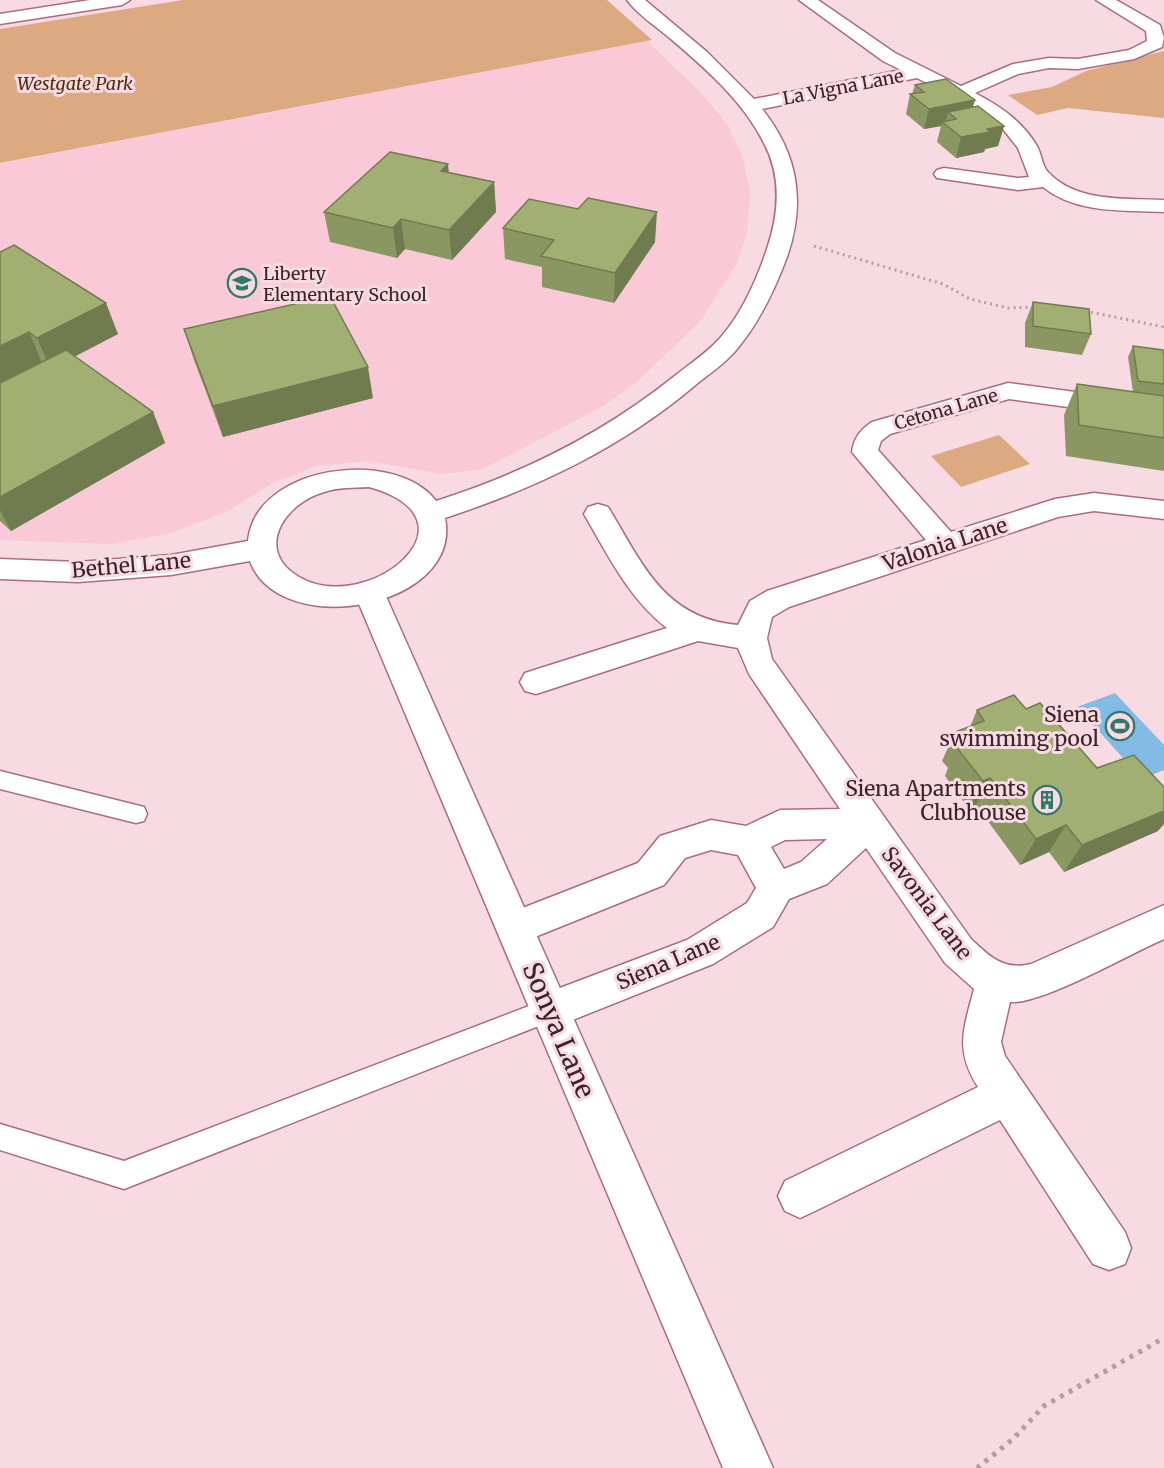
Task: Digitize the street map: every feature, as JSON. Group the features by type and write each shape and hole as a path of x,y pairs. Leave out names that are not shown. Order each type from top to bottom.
{"street":[{"path":"0,19 122,0"},
{"path":"429,513 478,498 545,472 604,442 666,398 729,343 765,282 781,243 788,206 785,171 755,110 635,0"},
{"path":"807,0 916,73 990,108 1017,133 1028,147 1037,173 1044,181 1088,201 1164,206"},
{"path":"965,95 1013,69 1049,63 1078,64 1134,54 1156,43 1154,29 1104,0"},
{"path":"1051,81 1078,64"},
{"name":"La Vigna Lane","path":"755,110 867,93 880,85 916,73"},
{"path":"965,95 1017,89"},
{"path":"944,174 1018,183 1044,181"},
{"name":"Cetona Lane","path":"946,544 865,452 866,441 871,434 881,428 1008,391 1164,412"},
{"path":"370,478 406,489 424,503 429,513 433,538 426,555 408,574 392,584 369,592 328,597 309,594 284,583 264,562 260,542 266,523 278,507 313,486 341,479 370,478"},
{"name":"Valonia Lane","path":"752,637 754,622 761,609 778,599 1075,503 1105,503 1164,510"},
{"path":"598,514 652,598 671,616 697,630 752,637"},
{"name":"Bethel Lane","path":"0,568 78,572 171,565 261,549"},
{"name":"Sonya Lane","path":"369,592 748,1468"},
{"path":"536,682 697,630"},
{"name":"Savonia Lane","path":"752,637 753,654 760,666 868,824 958,951 976,969 995,981"},
{"path":"749,842 776,888 814,873 868,824"},
{"path":"515,928 651,874 673,847 711,835 749,842 780,825 868,824"},
{"name":"Siena Lane","path":"550,1010 708,947 760,915 776,888"},
{"path":"1108,1248 1005,1096 987,1065 981,1042 995,981 1017,985 1048,975 1134,933 1164,922"},
{"path":"800,1196 1005,1096"}],"lane":[{"path":"0,780 136,814"},
{"path":"3,1144 124,1175 550,1010"}],"path":[{"path":"781,243 819,247 904,271 944,284 970,299 1008,308 1042,307"},
{"path":"1074,309 1164,327"},
{"path":"976,1468 1013,1439 1044,1406 1164,1338"}],"shaded area":[{"path":"647,41 699,91 728,125 743,158 750,192 747,233 736,265 701,320 636,383 603,406 483,469 442,474 368,461 316,466 273,483 226,512 171,533 111,544 0,540 0,164"}],"green space":[{"name":"Westgate Park","path":"183,0 607,0 652,40 0,163 0,29"},
{"path":"1164,51 1164,118 1068,108 1037,115 1008,95 1052,87 1086,71"},
{"path":"999,435 1030,464 961,487 931,456"}],"water":[{"name":"Siena swimming pool","path":"1115,693 1164,745 1164,770 1142,779 1077,707"}],"building":[{"path":"946,79 975,100 929,109 910,94 924,92 915,85"},
{"path":"978,106 1004,126 987,129 990,132 961,137 942,122 956,119 948,112"},
{"path":"390,152 448,164 441,171 494,182 449,230 401,219 393,228 324,212"},
{"path":"588,198 657,212 615,273 541,256 554,240 503,228 529,199 578,209"},
{"path":"14,245 106,303 37,338 29,332 0,346 0,252"},
{"path":"330,296 368,367 213,406 184,329"},
{"path":"1033,302 1089,309 1091,334 1033,326"},
{"path":"1133,346 1163,350 1164,384 1138,381"},
{"path":"66,350 153,412 0,497 0,383"},
{"path":"1077,384 1164,396 1164,438 1079,425"},
{"path":"1014,695 1026,709 1040,703 1097,768 1134,755 1164,787 1164,811 1082,845 1066,825 1036,839 990,778 983,781 957,748 966,746 955,732 984,721 977,710"}],"place":[{"name":"Liberty Elementary School","path":"242,283"},
{"name":"Siena swimming pool","path":"1120,726"},
{"name":"Siena Apartments Clubhouse","path":"1047,800"}]}
